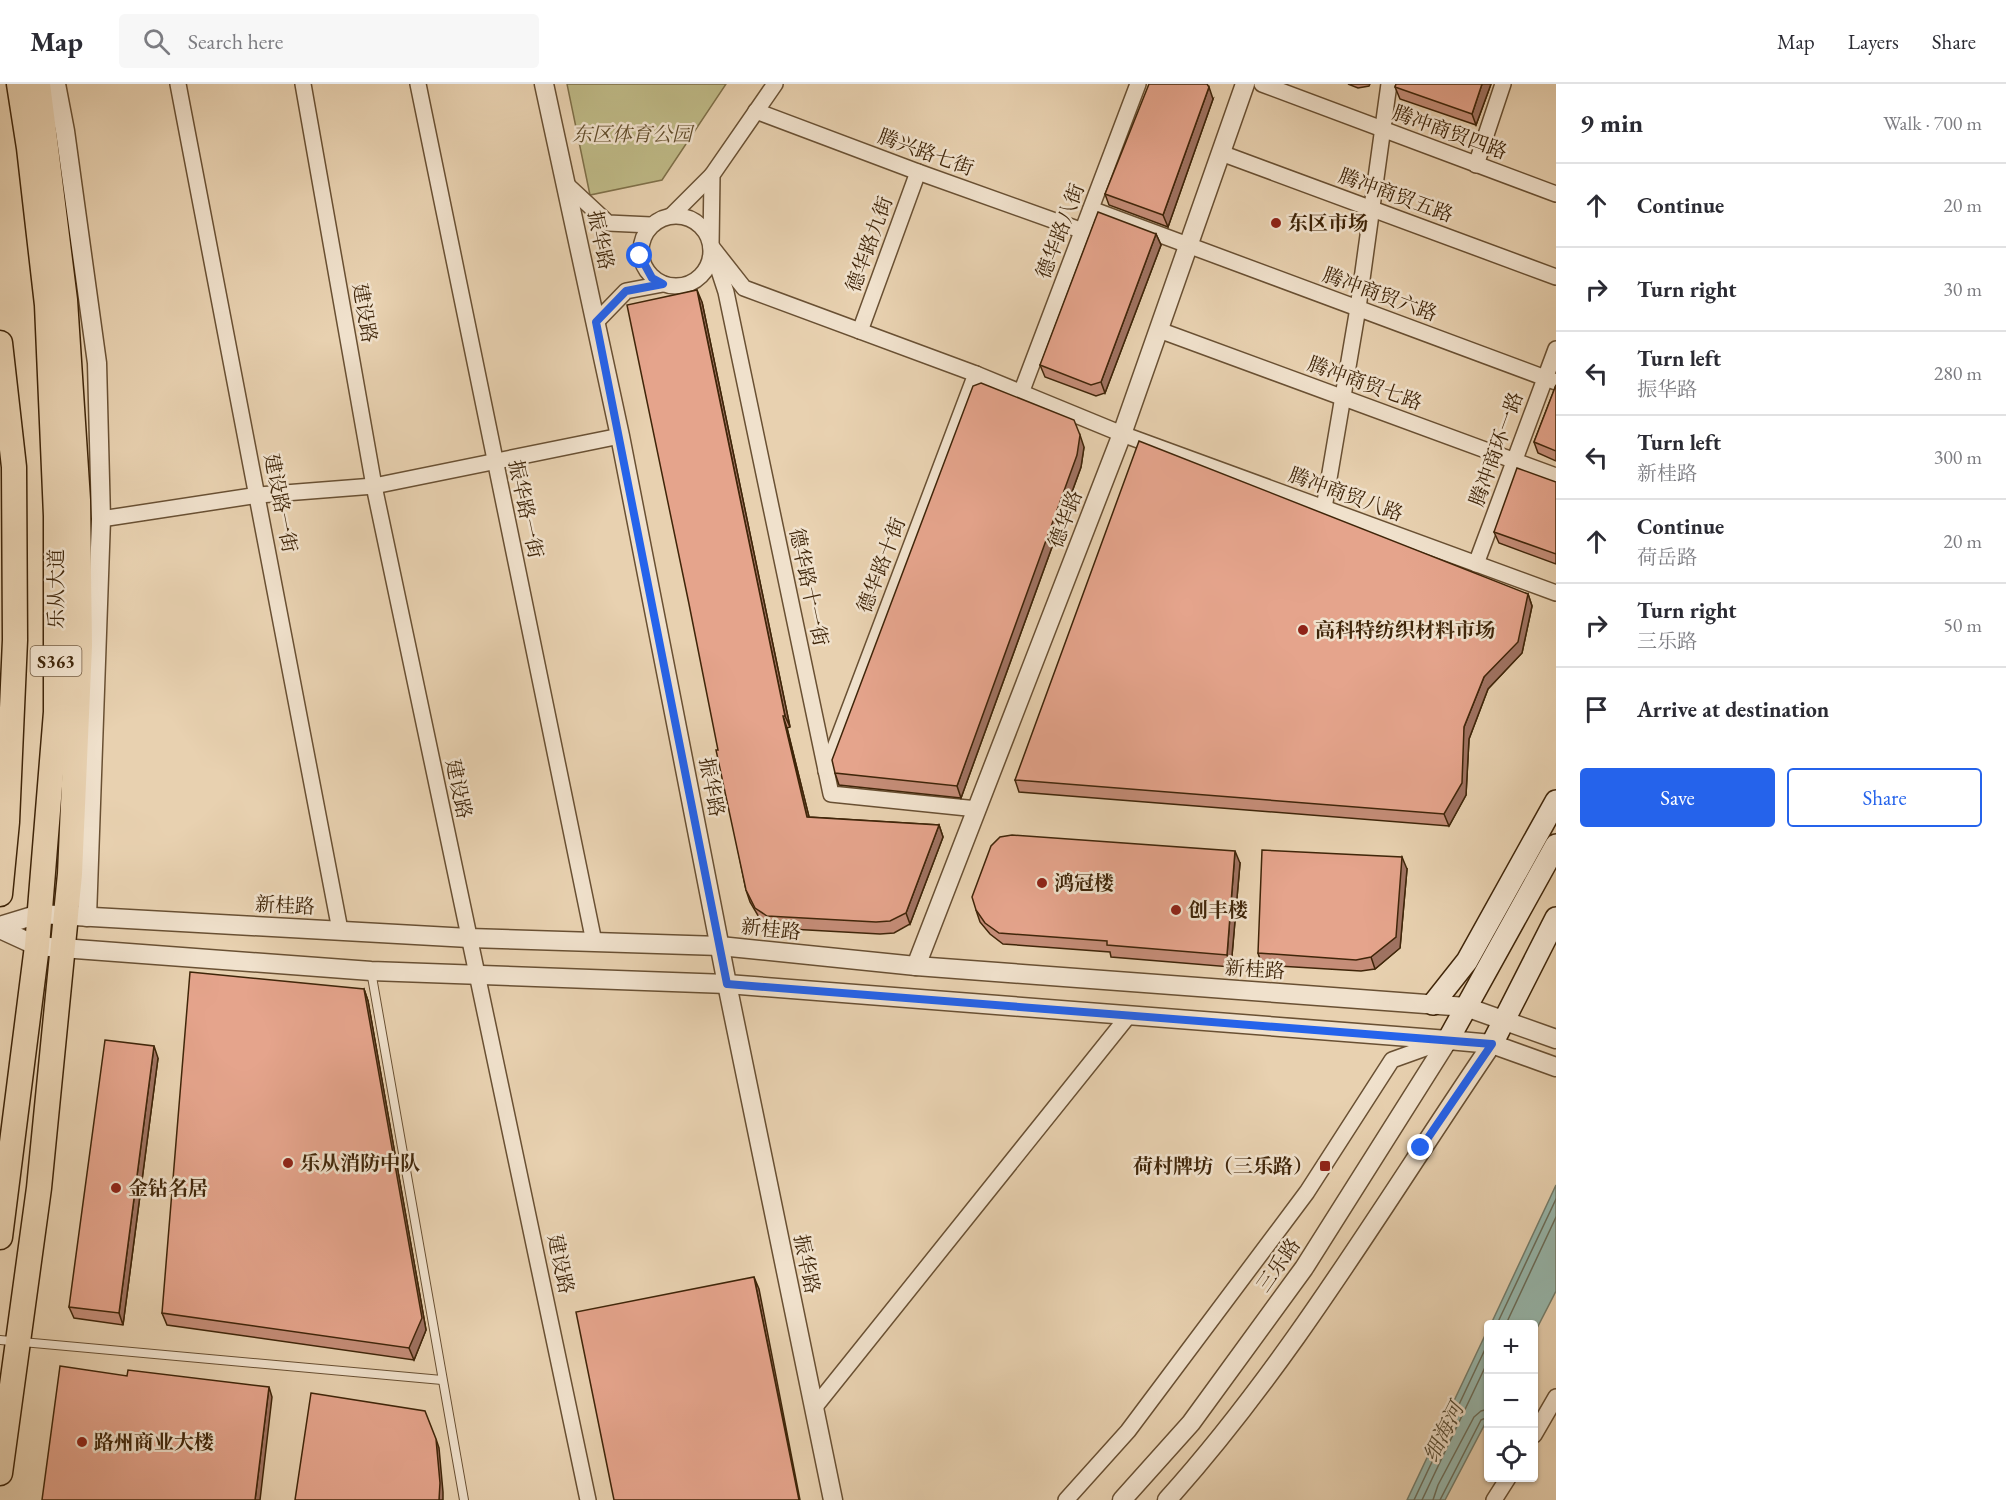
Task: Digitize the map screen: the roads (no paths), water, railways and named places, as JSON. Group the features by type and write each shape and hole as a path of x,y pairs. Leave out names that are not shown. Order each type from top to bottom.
{"main road":[{"name":"乐从大道","path":"0,1238 37,946 56,712 56,516 47,305 29,148 19,84"},
{"path":"0,1473 9,1341 39,1188 62,948 76,916 70,874 80,645 78,500 64,300 39,84"},
{"name":"乐从大道","path":"0,343 15,640 7,822 0,894"},
{"path":"1433,1004 1467,961 1556,801"},
{"path":"1448,1040 1556,845"},
{"path":"1492,1044 1556,918"}],"street":[{"path":"56,84 65,131 97,363 101,519 76,916"},
{"name":"建设路一街","path":"178,84 259,495 340,930"},
{"name":"建设路","path":"303,84 374,486 469,938 480,976 588,1500"},
{"name":"振华路一街","path":"417,84 594,942"},
{"name":"振华路","path":"544,84 620,436 727,984 833,1500"},
{"path":"566,184 608,223 651,225 672,216 712,175 775,84"},
{"name":"德华路八街","path":"1022,393 1138,84"},
{"name":"德华路","path":"916,966 1122,434 1245,84"},
{"name":"腾冲商贸四路","path":"1262,84 1556,194"},
{"path":"1324,508 1358,308 1389,84"},
{"path":"1476,165 1503,84"},
{"name":"腾兴路七街","path":"756,111 1083,231"},
{"name":"腾冲商贸五路","path":"1221,153 1556,277"},
{"name":"德华路九街","path":"860,331 918,172"},
{"path":"651,225 641,244 640,256 652,278 675,287 698,279 711,259 712,175"},
{"name":"腾冲商贸六路","path":"1091,209 1551,380"},
{"path":"672,216 693,220 702,226 711,246"},
{"name":"腾冲商贸八路","path":"711,246 744,288 976,374 1122,434 1556,592"},
{"name":"德华路十一街","path":"711,246 726,292 831,794 977,809"},
{"path":"596,322 626,291 663,284"},
{"name":"腾冲商贸七路","path":"1159,330 1556,476"},
{"name":"腾冲商环一路","path":"1476,564 1515,460 1551,380 1556,349"},
{"name":"德华路十街","path":"826,771 976,374"},
{"path":"101,519 259,495 374,486 620,436"},
{"name":"新桂路","path":"0,928 39,914 469,938 720,946 916,966 1466,1006 1556,1039"},
{"name":"新桂路","path":"0,928 37,946 62,948 370,971 727,984 1448,1040 1492,1044 1556,1067"},
{"path":"814,1408 1129,1015"},
{"path":"1066,1500 1128,1431 1307,1192 1392,1060 1448,1040"},
{"name":"三乐路","path":"1122,1500 1191,1423 1304,1268 1448,1040"},
{"path":"1167,1500 1217,1444 1332,1287 1421,1148 1492,1044"},
{"path":"1537,1428 1556,1397"},
{"path":"1494,1500 1505,1482"}],"lane":[{"path":"370,971 464,1500"},
{"path":"9,1341 442,1380"}],"water":[{"path":"1556,1185 1556,1291 1538,1326 1538,1320 1493,1320"},
{"name":"细海河","path":"1484,1337 1484,1426 1445,1500 1407,1500"}],"place":[{"name":"东区市场","path":"1276,223"},
{"name":"高科特纺织材料市场","path":"1303,630"},
{"name":"鸿冠楼","path":"1042,883"},
{"name":"创丰楼","path":"1176,910"},
{"name":"乐从消防中队","path":"288,1163"},
{"name":"荷村牌坊（三乐路）","path":"1325,1166"},
{"name":"金钻名居","path":"116,1188"},
{"name":"路州商业大楼","path":"82,1442"}],"park label":[{"name":"东区体育公园","path":"632,134"}]}
